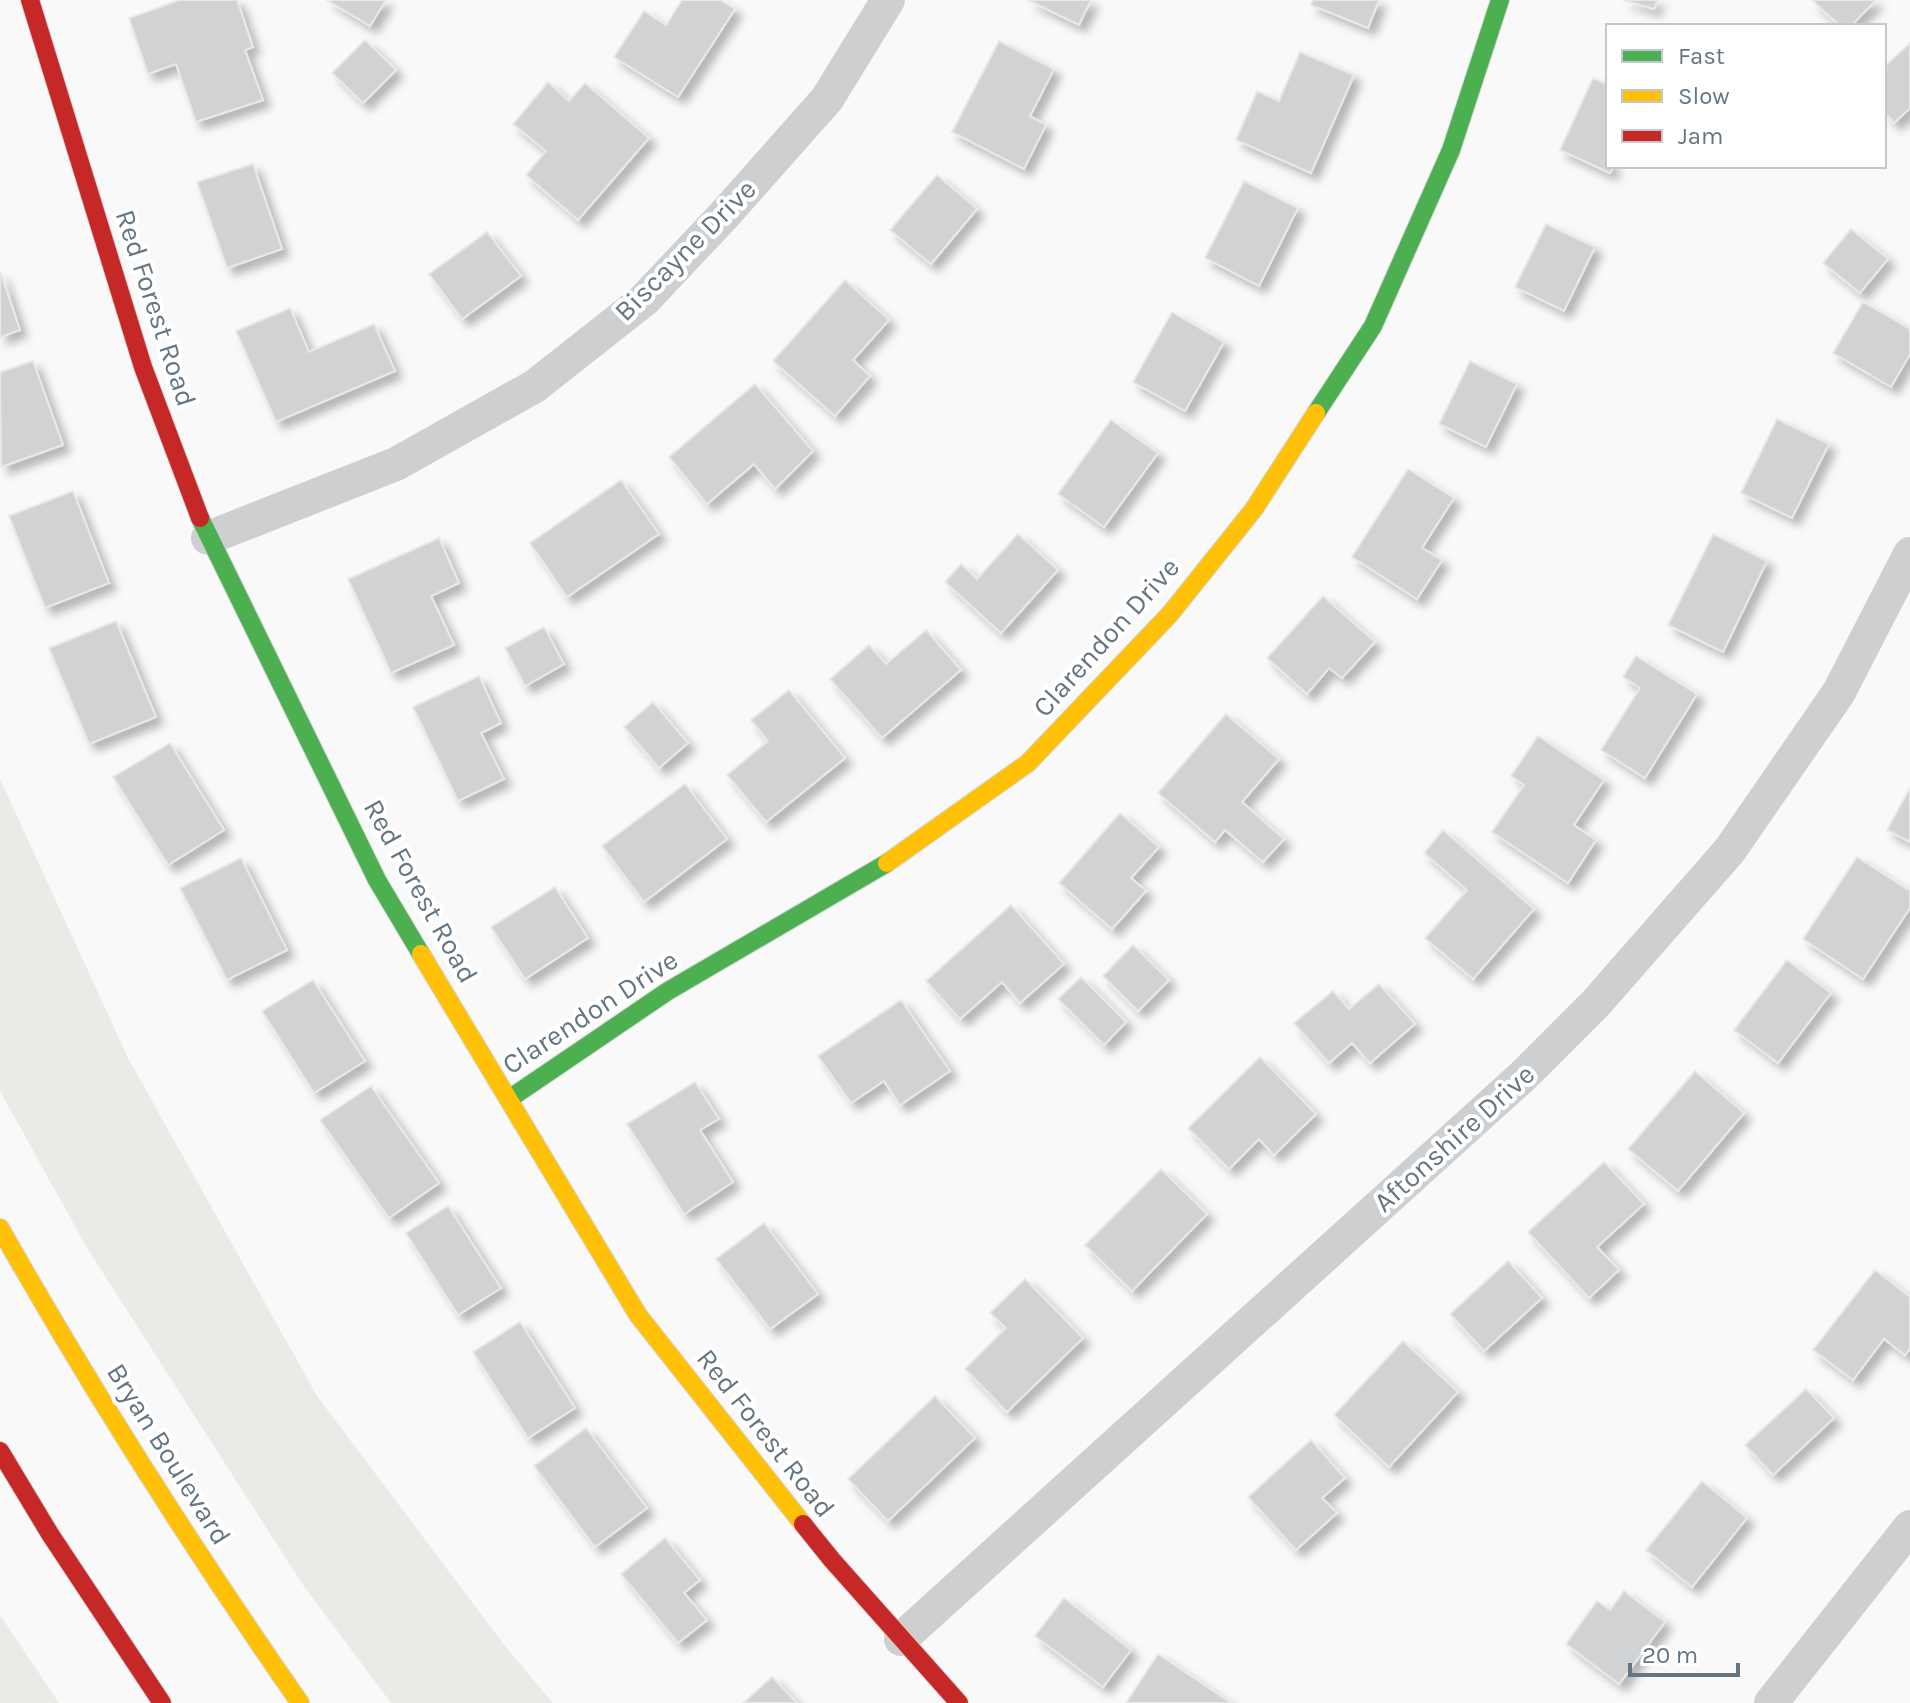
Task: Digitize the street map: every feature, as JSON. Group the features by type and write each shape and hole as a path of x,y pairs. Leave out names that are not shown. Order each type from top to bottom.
{"main road":[{"name":"Red Forest Road","path":"30,0 143,367 208,538 377,880 638,1315 832,1560 959,1703"},
{"name":"Clarendon Drive","path":"509,1099 668,991 872,873 1028,763 1170,614 1254,509 1373,326 1451,150 1500,0"},
{"name":"Bryan Boulevard","path":"0,1228 117,1428 243,1622 300,1703"},
{"path":"0,1451 50,1534 162,1703"}],"street":[{"name":"Biscayne Drive","path":"208,538 396,464 535,386 644,300 827,99 888,0"},
{"name":"Aftonshire Drive","path":"901,1639 1512,1086 1596,1003 1730,850 1839,692 1910,554"},
{"path":"1771,1703 1910,1527"}],"shaded area":[{"path":"0,779 128,1058 317,1396 505,1646 553,1703 391,1703 303,1585 87,1248 0,1091"},
{"path":"0,1615 59,1703 0,1703"}],"building":[{"path":"180,0 237,0 253,47 245,50 263,100 196,122 176,64 148,74 129,18"},
{"path":"327,0 386,0 370,26"},
{"path":"682,0 720,0 735,9 678,97 614,57 644,11 666,25"},
{"path":"1028,0 1091,0 1079,25"},
{"path":"1313,0 1379,0 1368,28 1311,5"},
{"path":"1623,0 1657,0 1654,9"},
{"path":"1812,0 1876,0 1853,24 1838,24"},
{"path":"365,40 396,70 363,103 332,73"},
{"path":"999,41 1054,69 1030,116 1046,125 1024,169 952,132"},
{"path":"1910,43 1910,108 1894,123 1886,114 1886,65"},
{"path":"1300,52 1354,75 1311,173 1236,140 1257,91 1279,101"},
{"path":"1593,78 1606,84 1606,168 1613,168 1610,173 1560,150"},
{"path":"548,82 569,101 585,83 649,138 578,220 526,175 546,151 513,124"},
{"path":"253,164 282,249 227,268 197,182"},
{"path":"937,175 977,209 931,264 890,230"},
{"path":"1244,181 1298,208 1259,286 1205,258"},
{"path":"1546,224 1595,247 1564,311 1515,287"},
{"path":"1851,229 1888,259 1860,293 1823,263"},
{"path":"487,232 521,276 462,319 429,274"},
{"path":"0,271 20,330 0,337"},
{"path":"845,280 889,320 853,360 870,376 835,416 773,361"},
{"path":"1863,302 1910,329 1910,354 1891,387 1833,353"},
{"path":"290,308 309,352 374,324 395,371 276,422 236,331"},
{"path":"1172,312 1224,342 1185,411 1133,382"},
{"path":"33,361 63,445 1,467 0,372"},
{"path":"1470,361 1517,384 1486,447 1439,424"},
{"path":"755,384 813,451 775,489 754,464 707,504 669,457"},
{"path":"1777,419 1829,444 1792,518 1741,493"},
{"path":"1111,420 1158,453 1104,527 1058,494"},
{"path":"1408,469 1454,498 1422,548 1442,560 1417,599 1352,557"},
{"path":"621,480 659,534 567,597 530,543"},
{"path":"73,491 109,583 45,608 9,516"},
{"path":"1018,534 1058,570 1001,633 945,582 961,564 977,579"},
{"path":"1713,534 1767,561 1723,652 1668,625"},
{"path":"439,538 459,583 431,596 454,645 391,673 348,579"},
{"path":"1323,596 1375,642 1342,678 1329,668 1307,694 1267,658"},
{"path":"116,621 156,717 89,744 49,648"},
{"path":"544,627 564,664 525,686 505,648"},
{"path":"926,630 961,670 882,738 830,679 869,645 886,664"},
{"path":"1636,656 1697,694 1645,778 1601,750 1640,688 1623,677"},
{"path":"479,676 501,723 481,733 504,779 458,801 413,707"},
{"path":"789,690 845,758 766,822 727,775 768,741 751,720"},
{"path":"653,702 688,743 659,768 624,727"},
{"path":"1226,714 1279,759 1242,802 1284,839 1263,862 1225,830 1215,842 1158,793"},
{"path":"1538,736 1604,780 1574,825 1596,840 1568,883 1492,832 1524,785 1511,776"},
{"path":"170,743 224,830 168,865 113,777"},
{"path":"685,784 727,839 644,902 602,846"},
{"path":"1910,788 1910,842 1887,830"},
{"path":"1120,813 1159,847 1131,878 1146,891 1112,929 1059,883"},
{"path":"1443,830 1534,909 1473,979 1425,938 1467,890 1424,853"},
{"path":"1857,857 1910,891 1910,908 1863,979 1803,939"},
{"path":"241,858 287,950 227,980 180,888"},
{"path":"555,887 588,938 525,979 491,927"},
{"path":"1011,905 1064,964 1020,1003 1002,982 960,1019 926,981"},
{"path":"1133,945 1169,980 1138,1011 1103,976"},
{"path":"1787,960 1831,993 1778,1063 1734,1030"},
{"path":"1081,977 1126,1022 1104,1045 1058,999"},
{"path":"313,980 365,1061 314,1093 262,1011"},
{"path":"1379,984 1415,1024 1370,1063 1352,1043 1329,1063 1294,1023 1333,991 1349,1009"},
{"path":"901,1000 950,1071 900,1105 884,1081 851,1103 818,1056"},
{"path":"1260,1057 1316,1114 1274,1155 1259,1139 1229,1169 1188,1128"},
{"path":"1695,1071 1744,1113 1678,1191 1628,1149"},
{"path":"695,1082 719,1119 700,1130 733,1182 684,1214 627,1124"},
{"path":"371,1086 439,1183 389,1218 320,1120"},
{"path":"1604,1162 1644,1204 1597,1247 1619,1270 1589,1298 1528,1232"},
{"path":"1161,1169 1207,1214 1132,1291 1085,1245"},
{"path":"448,1206 501,1288 458,1315 406,1233"},
{"path":"764,1223 818,1294 770,1329 716,1259"},
{"path":"1508,1261 1542,1298 1484,1351 1450,1314"},
{"path":"1875,1270 1910,1297 1910,1349 1905,1355 1884,1339 1853,1380 1813,1350"},
{"path":"1025,1279 1083,1338 1007,1412 965,1369 1006,1328 990,1313"},
{"path":"520,1322 575,1408 528,1438 473,1352"},
{"path":"1403,1341 1458,1392 1389,1467 1334,1415"},
{"path":"1806,1389 1834,1418 1773,1475 1745,1445"},
{"path":"935,1396 975,1438 888,1521 848,1479"},
{"path":"586,1428 647,1508 595,1547 534,1466"},
{"path":"1311,1440 1345,1478 1322,1498 1337,1513 1296,1550 1248,1497"},
{"path":"1702,1481 1747,1518 1692,1587 1646,1550"},
{"path":"665,1538 700,1580 684,1593 707,1620 678,1643 621,1574"},
{"path":"1624,1591 1665,1622 1619,1684 1566,1644 1597,1601 1610,1610"},
{"path":"1064,1598 1131,1650 1103,1687 1035,1636"},
{"path":"1158,1654 1231,1703 1126,1703"},
{"path":"772,1677 797,1703 743,1703"}],"traffic: fast":[{"path":"1316,413 1373,326 1451,150 1500,0"},
{"path":"200,518 377,880 421,954"},
{"path":"509,1099 668,991 887,863"}],"traffic: slow":[{"path":"887,863 1028,763 1170,614 1254,509 1316,413"},
{"path":"421,954 638,1315 803,1524"},
{"path":"0,1228 144,1469 300,1703"}],"traffic: jam":[{"path":"30,0 143,367 200,518"},
{"path":"0,1451 50,1534 162,1703"},
{"path":"803,1524 959,1703"}]}
